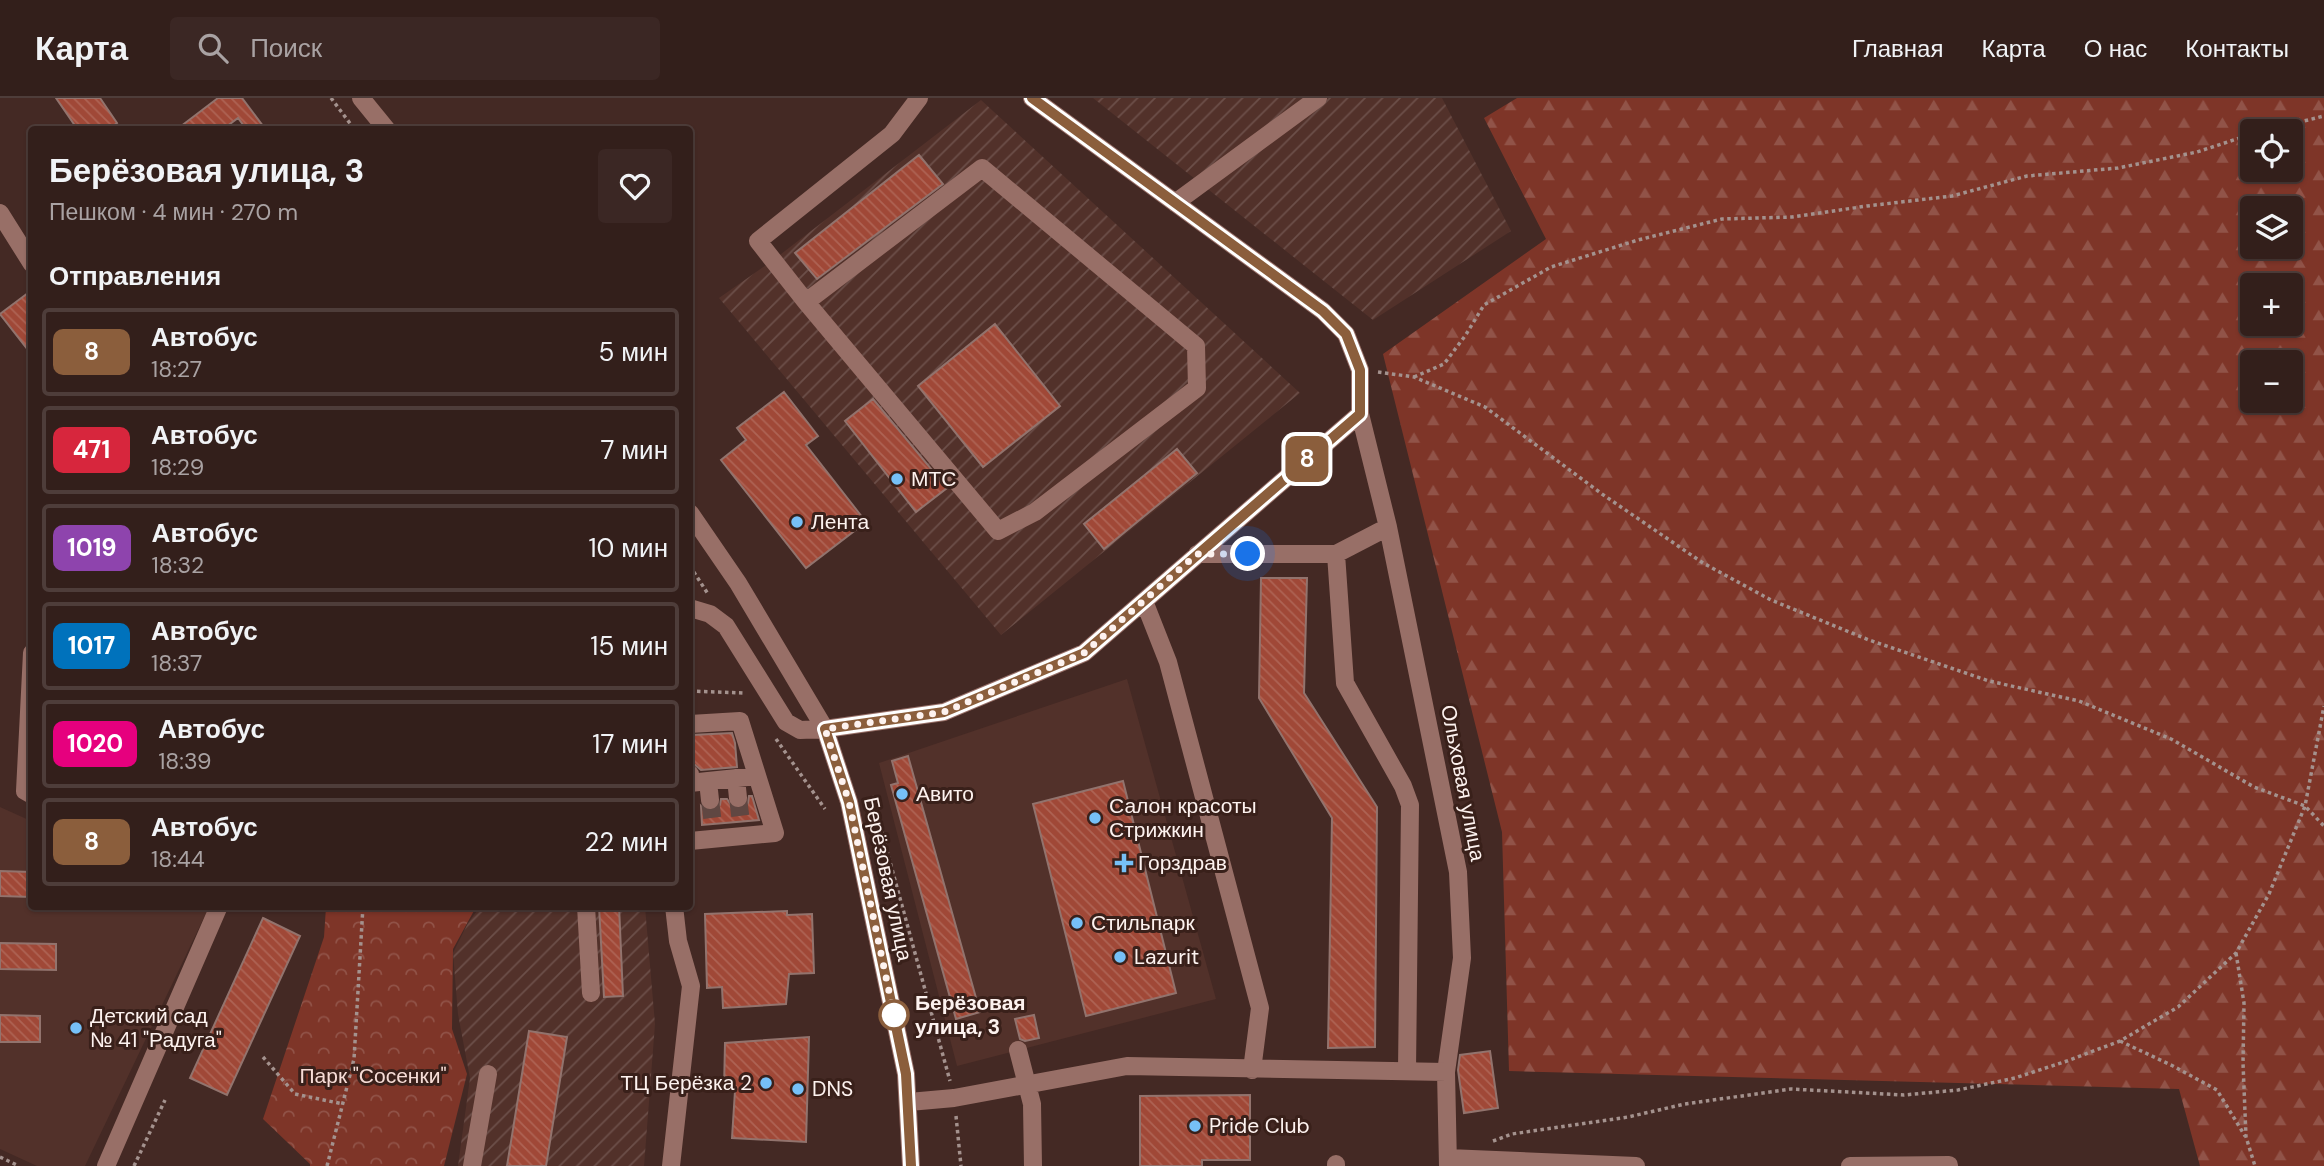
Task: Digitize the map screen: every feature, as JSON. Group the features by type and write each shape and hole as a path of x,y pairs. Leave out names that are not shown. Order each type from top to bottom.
{"street":[{"path":"361,98 384,126"},
{"path":"806,302 982,168 1196,346 1197,388 1035,512 998,531 806,302 772,261 758,241 892,134 919,98"},
{"path":"1032,98 1323,311 1346,334 1360,370"},
{"path":"1175,203 1318,98"},
{"path":"0,213 28,258"},
{"name":"Ольховая улица","path":"1360,370 1360,414 1388,527 1458,873 1462,958 1447,1072 1448,1162"},
{"path":"693,609 710,614 726,626 786,722 800,730 825,729 944,712 1084,653 1360,414"},
{"name":"Берёзовая улица","path":"693,525 738,583 825,729 849,802 906,1074 911,1166"},
{"path":"1197,554 1336,554 1388,527"},
{"path":"1336,554 1345,683 1403,786 1410,806 1407,1071"},
{"path":"1144,601 1168,662 1260,1008 1252,1070"},
{"path":"693,724 740,721 775,833 741,829 713,831 693,840"},
{"path":"28,731 25,791 28,793"},
{"path":"693,783 757,776"},
{"path":"736,778 738,797"},
{"path":"708,781 710,800"},
{"path":"106,1166 217,910"},
{"path":"586,910 591,993"},
{"path":"671,1166 691,986 678,941 674,910"},
{"path":"1018,1050 1032,1104 1034,1166"},
{"path":"909,1102 954,1098 1127,1066 1447,1072"},
{"path":"472,1166 488,1074"},
{"path":"1448,1162 1636,1166"},
{"path":"1850,1166 1949,1165"}],"path":[{"path":"331,98 352,126"},
{"path":"2303,121 2324,116"},
{"path":"1414,377 1444,364 1484,304 1551,267 1638,240 1722,219 1792,218 1952,196 2027,176 2118,168 2197,152 2240,138"},
{"path":"1360,370 1414,377 1485,407 1602,494 1703,563 1771,600 1869,640 1989,681 2080,701 2171,739 2254,787 2305,806 2324,826"},
{"path":"693,691 744,693"},
{"path":"1487,1144 1512,1134 1791,1089 1904,1095 1958,1090 2015,1078 2120,1041 2178,1007 2236,953 2269,894 2305,806 2324,706"},
{"path":"872,796 954,1098 961,1166"},
{"path":"327,1166 354,1059 363,910"},
{"path":"2236,953 2244,1003 2246,1137"},
{"path":"2120,1041 2217,1090 2246,1137 2255,1166"},
{"path":"262,1057 295,1094 343,1104"},
{"path":"134,1166 165,1100"},
{"path":"0,1157 19,1166"}],"shaded area":[{"path":"1093,98 1442,98 1511,231 1373,320"},
{"path":"981,100 1300,393 1001,635 719,298 772,261"},
{"path":"1127,679 1216,999 957,1066 879,763"},
{"name":"Детский сад № 41 \"Радуга\"","path":"0,807 28,820 28,910 208,910 85,1166 37,1166 0,1149"},
{"path":"478,910 645,910 655,1024 644,1166 458,1166 470,1078 458,1014 453,953"}],"green space":[{"path":"1517,98 2324,98 2324,1166 2200,1166 2179,1089 1509,1071 1502,832 1383,354 1546,239 1484,118"},
{"name":"Парк \"Сосенки\"","path":"326,910 474,910 453,949 452,1029 467,1074 444,1166 310,1166 263,1119 324,937"}],"building":[{"path":"56,98 100,98 117,123 113,126 75,126"},
{"path":"218,98 242,98 263,126 244,126 238,118 227,126 181,126"},
{"path":"919,155 943,184 817,279 795,253"},
{"path":"28,293 28,350 0,314"},
{"path":"995,324 1060,406 983,467 918,386"},
{"path":"784,392 818,436 806,445 866,522 806,568 721,460 746,440 737,428"},
{"path":"873,399 947,488 916,512 845,421"},
{"path":"1177,449 1197,473 1104,549 1084,524"},
{"path":"1261,578 1307,578 1304,693 1377,807 1375,1047 1328,1048 1332,818 1259,698"},
{"path":"732,733 737,767 701,770 694,764 693,735"},
{"path":"908,756 980,1012 956,1019 891,785 898,783 892,761"},
{"path":"1123,781 1176,993 1086,1016 1033,804"},
{"path":"749,796 752,796 759,820 702,825 701,806 706,811 712,811 720,805 721,799 727,799 733,808 740,809 748,803"},
{"path":"0,871 28,872 28,897 0,896"},
{"path":"599,910 619,910 623,996 604,997"},
{"path":"787,911 787,915 812,914 814,973 789,974 786,1004 723,1008 722,987 707,988 705,914"},
{"path":"263,918 300,936 227,1095 190,1078"},
{"path":"0,943 56,944 56,970 0,969"},
{"path":"0,1015 40,1016 40,1042 0,1042"},
{"path":"1034,1015 1039,1038 1025,1041 1020,1039 1015,1019"},
{"path":"529,1031 567,1037 546,1166 507,1166"},
{"name":"ТЦ Берёзка 2","path":"809,1037 806,1142 732,1138 735,1091 724,1090 725,1043"},
{"path":"1490,1051 1498,1108 1464,1113 1458,1070 1460,1055"},
{"name":"Pride Club","path":"1250,1095 1250,1160 1202,1160 1202,1166 1140,1166 1140,1096"}],"tunnel":[{"path":"738,798 741,822"},
{"path":"710,800 713,824"}],"bus line":[{"name":"8","path":"911,1166 906,1074 849,802 825,729 944,712 1084,653 1360,414 1360,370 1346,334 1323,311 1032,98"}],"place":[{"name":"МТС","path":"897,479"},
{"name":"Лента","path":"797,522"},
{"name":"Авито","path":"902,794"},
{"name":"Салон красоты Стрижкин","path":"1095,818"},
{"name":"Горздрав","path":"1124,863"},
{"name":"Стильпарк","path":"1077,923"},
{"name":"Lazurit","path":"1120,957"},
{"name":"Берёзовая улица, 3","path":"894,1015"},
{"name":"Детский сад № 41 \"Радуга\"","path":"76,1028"},
{"name":"ТЦ Берёзка 2","path":"766,1083"},
{"name":"DNS","path":"798,1089"},
{"name":"Pride Club","path":"1195,1126"}],"route":[{"path":"894,1015 849,802 825,729 944,712 1084,653 1197,554 1248,554"}]}
